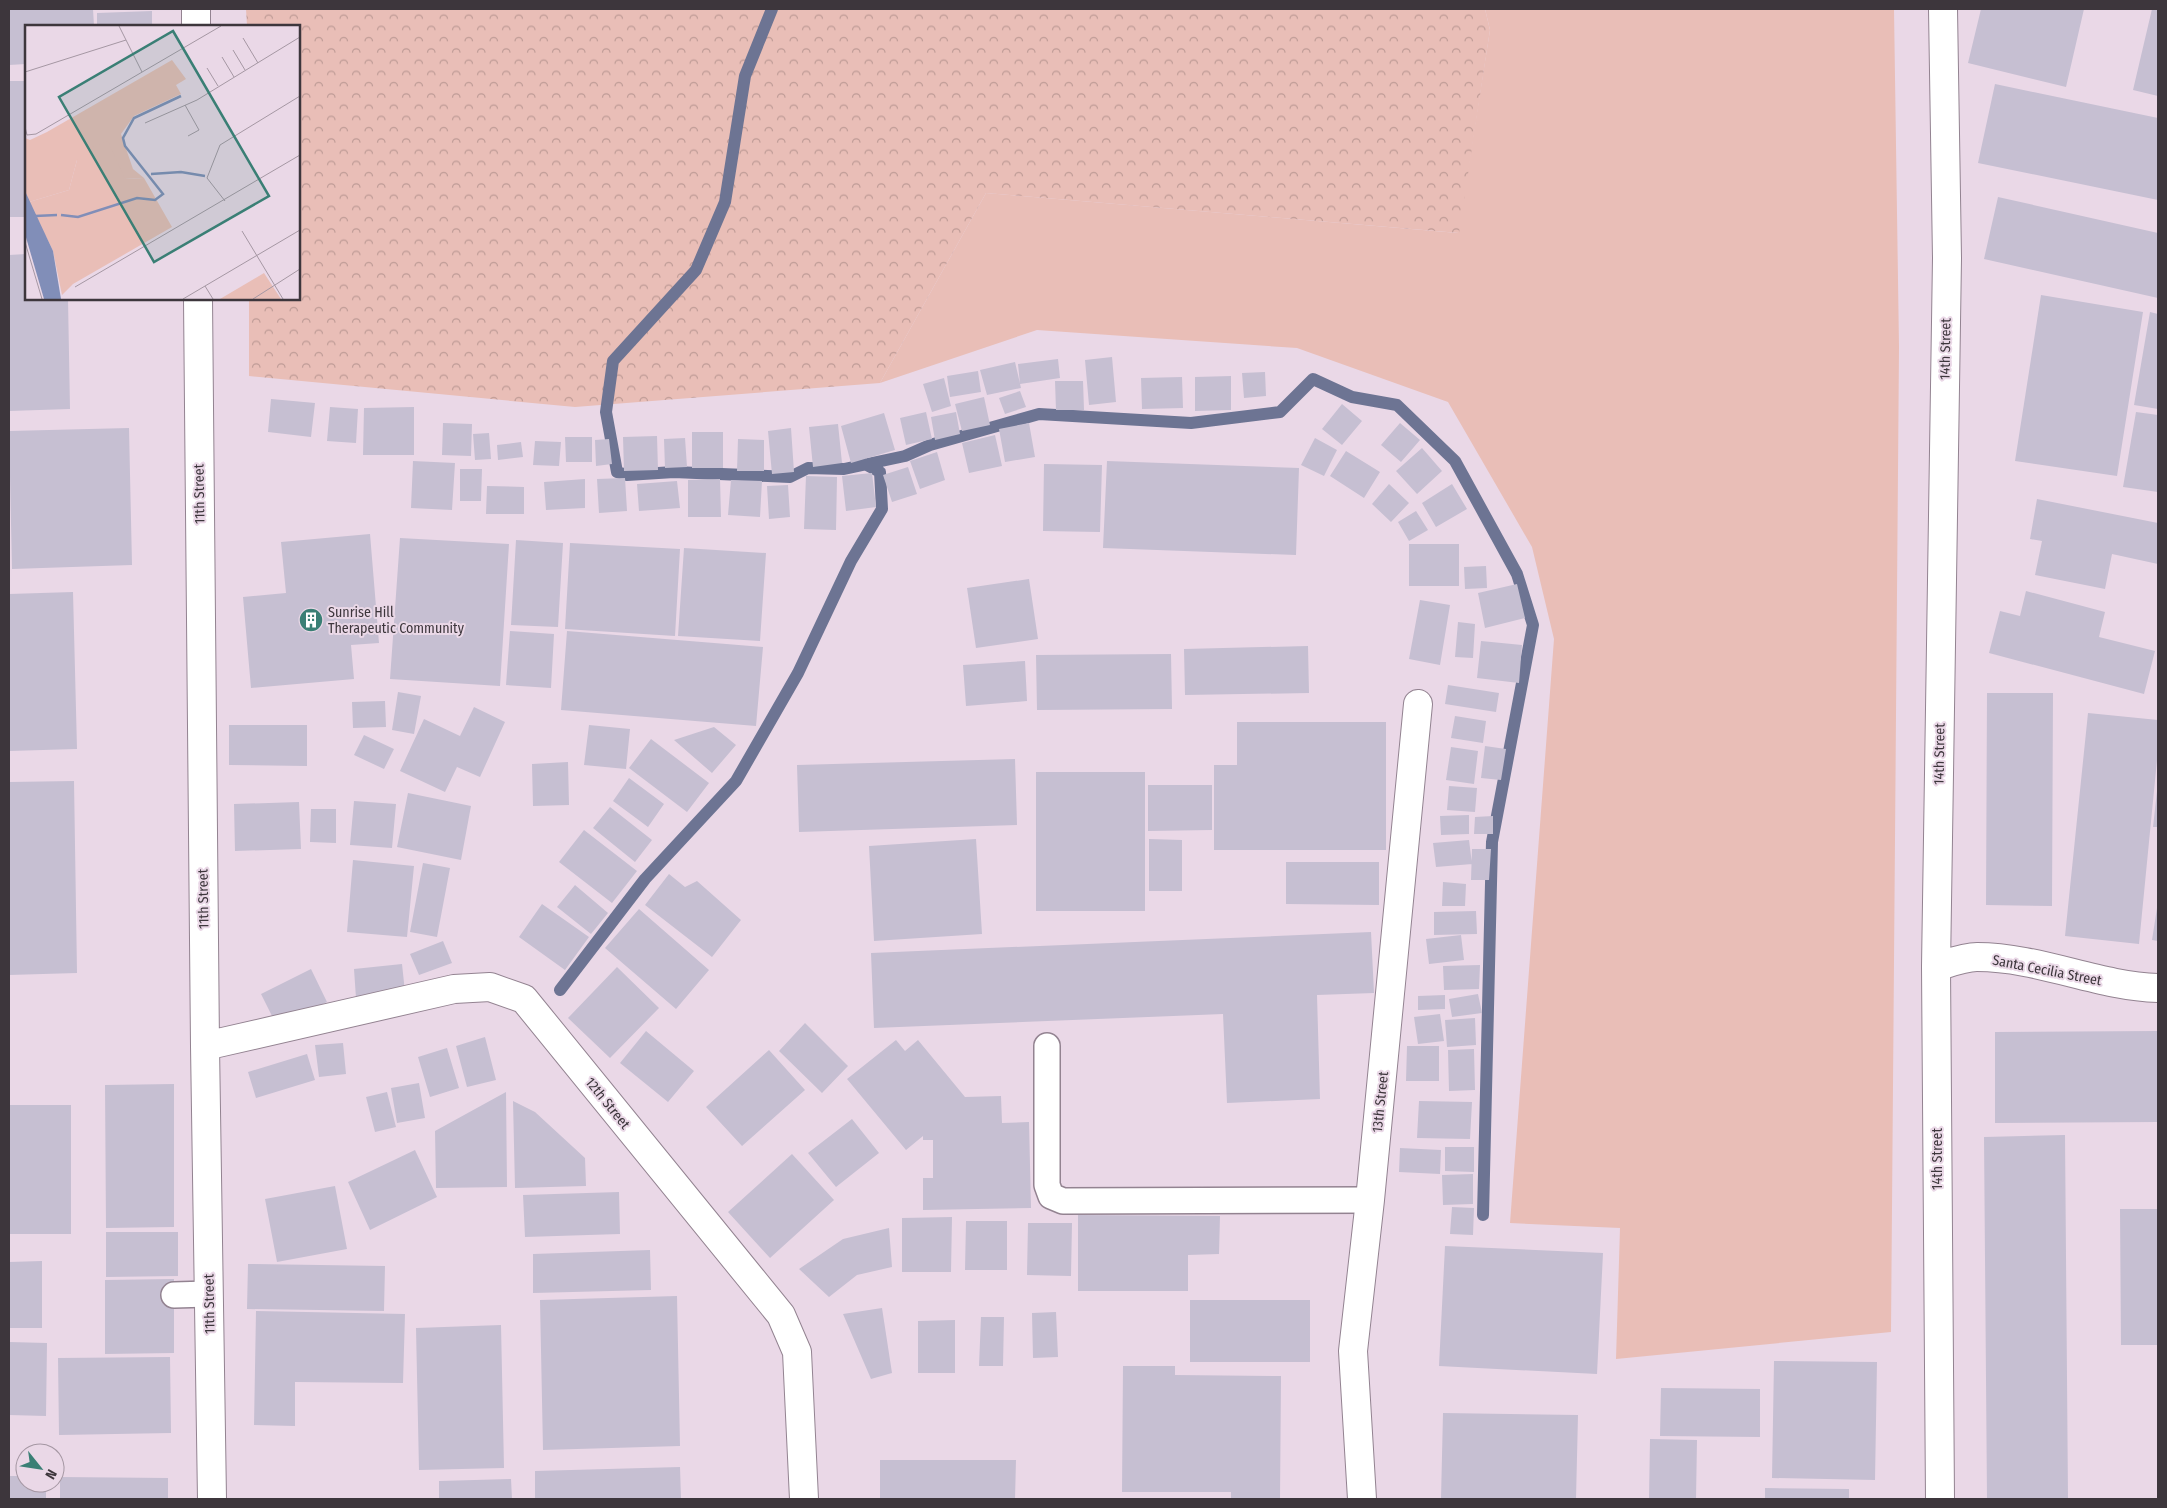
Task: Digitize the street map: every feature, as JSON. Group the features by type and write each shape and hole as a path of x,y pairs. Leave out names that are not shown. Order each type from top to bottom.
{"street":[{"path":"196,9 196,25"},
{"name":"14th Street","path":"1940,1499 1936,967 1947,249 1943,9"},
{"name":"11th Street","path":"198,300 204,1046 212,1499"},
{"name":"13th Street","path":"1362,1499 1353,1351 1370,1200 1418,704"},
{"name":"Santa Cecilia Street","path":"1936,967 1975,957 2022,962 2132,987 2158,988"},
{"name":"12th Street","path":"204,1046 454,989 490,987 524,1000 782,1316 797,1352 804,1499"}],"lane":[{"path":"1047,1046 1047,1185 1051,1196 1063,1201 1370,1200"},
{"path":"174,1295 208,1294"}],"green space":[{"path":"246,9 1485,9 1490,30 1459,233 986,193 880,383 575,407 249,376 249,300 300,300 300,25 247,25"},
{"path":"1485,9 1894,9 1899,347 1891,1332 1616,1359 1620,1228 1510,1223 1554,639 1532,547 1448,402 1297,348 1037,330 880,383 986,193 1458,233 1490,30"}],"building":[{"path":"9,9 93,9 94,25 25,25 25,64 9,65"},
{"path":"1981,9 2084,9 2066,87 1968,63"},
{"path":"2152,9 2158,9 2158,96 2133,90"},
{"path":"152,11 152,25 97,25 97,13"},
{"path":"9,81 25,81 25,217 9,217"},
{"path":"1995,84 2158,118 2158,200 1978,163"},
{"path":"1998,197 2158,233 2158,298 1984,259"},
{"path":"25,254 25,300 68,300 70,409 9,411 9,255"},
{"path":"2041,295 2143,312 2117,476 2015,461"},
{"path":"2150,312 2158,314 2158,409 2134,405"},
{"path":"1112,357 1116,402 1089,405 1085,360"},
{"path":"1058,359 1060,378 1020,384 1018,364"},
{"path":"1015,362 1021,388 987,395 980,370"},
{"path":"978,371 981,392 950,397 947,376"},
{"path":"1265,372 1266,396 1244,398 1242,373"},
{"path":"1231,376 1231,410 1195,411 1195,377"},
{"path":"1182,377 1183,408 1142,409 1141,378"},
{"path":"944,378 951,406 932,412 923,384"},
{"path":"1055,381 1083,381 1084,410 1056,410"},
{"path":"1020,391 1026,407 1005,414 999,398"},
{"path":"984,397 990,425 962,431 955,404"},
{"path":"271,399 315,403 311,437 268,432"},
{"path":"1342,404 1362,421 1342,445 1322,429"},
{"path":"330,407 358,409 356,443 327,441"},
{"path":"414,407 414,455 363,455 364,408"},
{"path":"926,412 932,439 906,445 900,418"},
{"path":"956,412 960,434 935,440 931,417"},
{"path":"2136,412 2158,415 2158,492 2123,487"},
{"path":"884,413 895,450 851,463 841,426"},
{"path":"443,423 472,424 471,456 442,455"},
{"path":"1029,423 1035,457 1005,462 999,429"},
{"path":"1400,423 1420,440 1401,462 1381,445"},
{"path":"838,424 842,463 813,467 809,427"},
{"path":"129,428 132,565 12,569 9,431"},
{"path":"791,428 794,472 772,474 768,431"},
{"path":"692,432 723,432 723,468 692,468"},
{"path":"489,433 491,459 475,460 473,434"},
{"path":"995,435 1002,466 969,473 962,443"},
{"path":"657,436 658,470 624,471 623,437"},
{"path":"565,437 592,437 592,462 566,462"},
{"path":"685,438 687,467 665,468 664,439"},
{"path":"1315,438 1337,450 1324,476 1301,465"},
{"path":"609,439 612,464 596,466 595,440"},
{"path":"738,439 764,440 764,471 737,471"},
{"path":"535,441 561,442 559,466 533,465"},
{"path":"521,442 523,457 498,460 497,445"},
{"path":"1422,448 1442,471 1417,494 1396,471"},
{"path":"1346,451 1380,472 1364,498 1330,476"},
{"path":"937,452 945,480 920,489 910,461"},
{"path":"413,461 455,463 452,510 411,508"},
{"path":"1107,461 1299,468 1296,555 1103,548"},
{"path":"1044,464 1102,465 1100,532 1043,531"},
{"path":"908,467 917,494 892,502 883,475"},
{"path":"460,469 482,469 481,501 460,501"},
{"path":"872,473 876,507 846,511 842,476"},
{"path":"806,476 837,477 836,530 804,529"},
{"path":"625,478 627,511 599,513 597,479"},
{"path":"585,479 585,508 546,510 544,482"},
{"path":"720,479 721,517 688,517 688,480"},
{"path":"731,480 762,481 760,517 728,515"},
{"path":"677,481 680,508 639,511 637,484"},
{"path":"1389,484 1409,503 1391,522 1372,504"},
{"path":"1452,484 1467,509 1436,527 1422,503"},
{"path":"788,485 790,517 769,519 767,486"},
{"path":"487,486 524,487 524,514 486,514"},
{"path":"2037,499 2158,523 2158,564 2112,554 2105,589 2035,575 2042,541 2030,539"},
{"path":"1416,511 1428,530 1409,541 1398,522"},
{"name":"Sunrise Hill Therapeutic Community","path":"370,534 379,643 351,645 354,679 251,688 243,597 286,593 281,542"},
{"path":"400,538 509,544 500,686 390,679"},
{"path":"516,540 563,543 558,627 511,625"},
{"path":"570,543 680,549 675,636 565,629"},
{"path":"1409,544 1459,544 1459,586 1409,586"},
{"path":"684,548 766,553 760,641 678,636"},
{"path":"1486,566 1487,588 1465,589 1464,567"},
{"path":"1029,579 1038,639 976,648 967,588"},
{"path":"1517,584 1525,618 1485,628 1478,593"},
{"path":"2026,591 2105,612 2099,637 2155,651 2144,694 1989,653 2000,611 2020,616"},
{"path":"73,592 77,749 9,751 9,594"},
{"path":"1420,600 1450,605 1440,665 1409,659"},
{"path":"1458,622 1475,624 1473,658 1455,657"},
{"path":"510,631 554,634 551,688 506,685"},
{"path":"567,631 763,647 756,726 561,710"},
{"path":"1481,641 1522,645 1519,683 1477,678"},
{"path":"1308,646 1309,693 1185,695 1184,649"},
{"path":"1171,654 1172,709 1037,710 1036,655"},
{"path":"1025,661 1027,701 966,706 963,665"},
{"path":"1448,685 1499,693 1496,712 1445,704"},
{"path":"398,692 421,696 414,734 392,730"},
{"path":"1987,693 2053,693 2052,906 1986,905"},
{"path":"385,701 386,727 353,728 352,702"},
{"path":"474,707 505,722 480,777 457,767 445,792 400,771 424,719 460,736"},
{"path":"2088,713 2158,720 2158,750 2139,944 2065,936"},
{"path":"1455,716 1486,721 1483,743 1451,738"},
{"path":"1237,722 1386,722 1386,850 1214,850 1214,765 1237,765"},
{"path":"229,725 307,725 307,766 229,765"},
{"path":"589,725 630,729 626,769 584,765"},
{"path":"714,727 736,745 712,773 674,740"},
{"path":"364,735 394,749 384,769 354,755"},
{"path":"651,739 709,783 687,812 629,768"},
{"path":"1485,746 1506,749 1501,780 1481,778"},
{"path":"1451,747 1478,751 1474,784 1446,780"},
{"path":"1015,759 1017,825 799,832 797,765"},
{"path":"568,762 569,805 533,806 532,764"},
{"path":"1036,772 1145,772 1145,911 1036,911"},
{"path":"629,778 664,804 648,827 613,801"},
{"path":"74,781 77,973 9,975 9,782"},
{"path":"1148,785 1212,785 1212,830 1148,831"},
{"path":"1449,786 1477,788 1475,812 1447,810"},
{"path":"2157,791 2158,827 2153,827"},
{"path":"408,793 471,806 461,860 397,847"},
{"path":"354,801 396,804 392,848 350,845"},
{"path":"299,802 301,849 235,851 234,804"},
{"path":"610,807 652,840 635,862 593,828"},
{"path":"311,809 336,809 336,843 310,842"},
{"path":"1469,815 1469,834 1441,835 1440,816"},
{"path":"1493,816 1493,834 1474,834 1475,817"},
{"path":"584,830 637,871 612,903 559,862"},
{"path":"976,839 982,934 874,941 869,846"},
{"path":"1149,839 1182,840 1182,891 1149,891"},
{"path":"1469,840 1472,864 1436,867 1433,843"},
{"path":"1472,849 1491,849 1489,880 1471,880"},
{"path":"353,860 414,866 407,937 347,932"},
{"path":"1286,862 1379,862 1379,905 1286,904"},
{"path":"423,863 450,868 437,937 410,932"},
{"path":"669,874 685,887 697,881 741,920 712,957 645,905"},
{"path":"1443,882 1466,884 1465,906 1442,906"},
{"path":"575,885 608,913 591,934 557,907"},
{"path":"542,904 589,937 565,970 519,937"},
{"path":"2158,908 2158,941 2152,940"},
{"path":"639,909 709,970 676,1009 605,948"},
{"path":"1476,911 1477,934 1434,935 1434,912"},
{"path":"1371,932 1374,993 1317,995 1320,1099 1227,1103 1223,1014 874,1028 871,953"},
{"path":"1461,935 1464,960 1429,964 1426,939"},
{"path":"443,941 452,963 419,975 410,954"},
{"path":"402,964 405,992 356,998 354,969"},
{"path":"1480,965 1479,989 1444,990 1443,966"},
{"path":"617,967 659,1008 610,1058 568,1018"},
{"path":"311,969 327,1002 277,1026 261,994"},
{"path":"1478,994 1482,1013 1452,1017 1449,999"},
{"path":"1445,995 1445,1009 1418,1010 1418,996"},
{"path":"1440,1014 1444,1041 1418,1044 1414,1017"},
{"path":"1475,1018 1476,1045 1447,1047 1445,1020"},
{"path":"805,1023 848,1066 822,1093 779,1051"},
{"path":"646,1031 694,1071 668,1102 620,1063"},
{"path":"2158,1031 2158,1122 1995,1123 1995,1032"},
{"path":"485,1037 496,1080 467,1087 456,1046"},
{"path":"896,1040 905,1051 918,1040 965,1097 1001,1096 1002,1123 1029,1122 1031,1208 923,1210 923,1178 933,1178 933,1140 923,1140 923,1136 906,1150 847,1079"},
{"path":"343,1043 346,1074 319,1077 315,1045"},
{"path":"1407,1046 1439,1046 1439,1081 1406,1081"},
{"path":"447,1048 459,1088 430,1097 418,1057"},
{"path":"1474,1049 1475,1090 1449,1091 1448,1050"},
{"path":"769,1050 805,1090 742,1146 706,1107"},
{"path":"307,1054 315,1080 256,1098 248,1072"},
{"path":"419,1083 425,1118 397,1123 391,1088"},
{"path":"174,1084 174,1227 106,1228 105,1085"},
{"path":"387,1092 396,1127 375,1132 366,1097"},
{"path":"506,1092 507,1187 436,1188 435,1131"},
{"path":"513,1101 535,1112 585,1158 586,1186 515,1188"},
{"path":"1419,1101 1472,1102 1470,1139 1417,1138"},
{"path":"9,1105 71,1105 71,1234 9,1234"},
{"path":"852,1119 879,1153 836,1187 808,1153"},
{"path":"2065,1135 2068,1499 1987,1499 1984,1137"},
{"path":"1445,1147 1474,1147 1474,1172 1445,1171"},
{"path":"1400,1148 1441,1150 1440,1174 1399,1172"},
{"path":"415,1150 437,1197 370,1230 348,1182"},
{"path":"792,1154 834,1200 770,1258 728,1212"},
{"path":"1473,1174 1473,1204 1443,1205 1442,1175"},
{"path":"335,1186 347,1249 277,1262 265,1199"},
{"path":"619,1192 620,1234 525,1237 523,1195"},
{"path":"1452,1207 1474,1208 1473,1235 1450,1234"},
{"path":"2120,1209 2158,1209 2158,1345 2121,1345"},
{"path":"1078,1215 1220,1216 1219,1254 1188,1255 1188,1291 1078,1291"},
{"path":"952,1217 951,1272 902,1272 902,1218"},
{"path":"966,1221 1007,1221 1007,1270 965,1270"},
{"path":"1028,1223 1072,1223 1071,1276 1027,1275"},
{"path":"889,1228 892,1267 857,1275 829,1297 799,1269 843,1239"},
{"path":"106,1232 178,1232 178,1276 106,1277"},
{"path":"1445,1246 1603,1253 1597,1374 1439,1366"},
{"path":"650,1250 651,1290 533,1293 533,1254"},
{"path":"42,1261 42,1328 9,1328 9,1262"},
{"path":"248,1264 385,1266 384,1311 247,1309"},
{"path":"174,1279 174,1353 105,1354 105,1280"},
{"path":"677,1296 680,1446 543,1450 540,1300"},
{"path":"1190,1300 1310,1300 1310,1362 1190,1362"},
{"path":"882,1308 892,1373 871,1379 843,1314"},
{"path":"256,1311 405,1314 403,1383 295,1382 295,1426 254,1425"},
{"path":"1056,1312 1058,1357 1033,1358 1032,1313"},
{"path":"981,1317 1004,1317 1003,1366 979,1366"},
{"path":"955,1320 955,1373 918,1373 918,1321"},
{"path":"501,1325 504,1468 419,1470 416,1328"},
{"path":"9,1342 47,1343 46,1416 9,1415"},
{"path":"170,1357 171,1433 59,1435 58,1358"},
{"path":"1774,1361 1877,1362 1875,1480 1772,1478"},
{"path":"1123,1366 1175,1366 1175,1375 1281,1376 1280,1499 1231,1499 1231,1492 1122,1492"},
{"path":"1661,1388 1760,1389 1760,1437 1660,1436"},
{"path":"1443,1413 1578,1415 1576,1499 1441,1499"},
{"path":"1650,1439 1697,1440 1696,1499 1649,1499"},
{"path":"880,1460 1016,1460 1015,1499 880,1499"},
{"path":"680,1467 681,1499 535,1499 535,1471"},
{"path":"9,1476 15,1476 15,1493 46,1493 46,1499 9,1499"},
{"path":"65,1477 168,1478 168,1499 60,1499 60,1493 65,1493"},
{"path":"511,1479 512,1499 439,1499 439,1481"},
{"path":"1765,1488 1849,1489 1849,1499 1765,1499"}],"waterway":[{"path":"772,9 745,76 725,202 696,270 613,361 606,412 617,472 627,475 674,472 790,477 808,468 844,469 905,456 930,445 1039,414 1191,423 1280,412 1313,379 1352,397 1397,405 1455,461 1517,574 1533,625 1492,842 1483,1215"},
{"path":"560,990 645,879 736,781 798,673 851,561 882,509 880,472 865,464"}],"place":[{"name":"Sunrise Hill Therapeutic Community","path":"311,620"}]}
